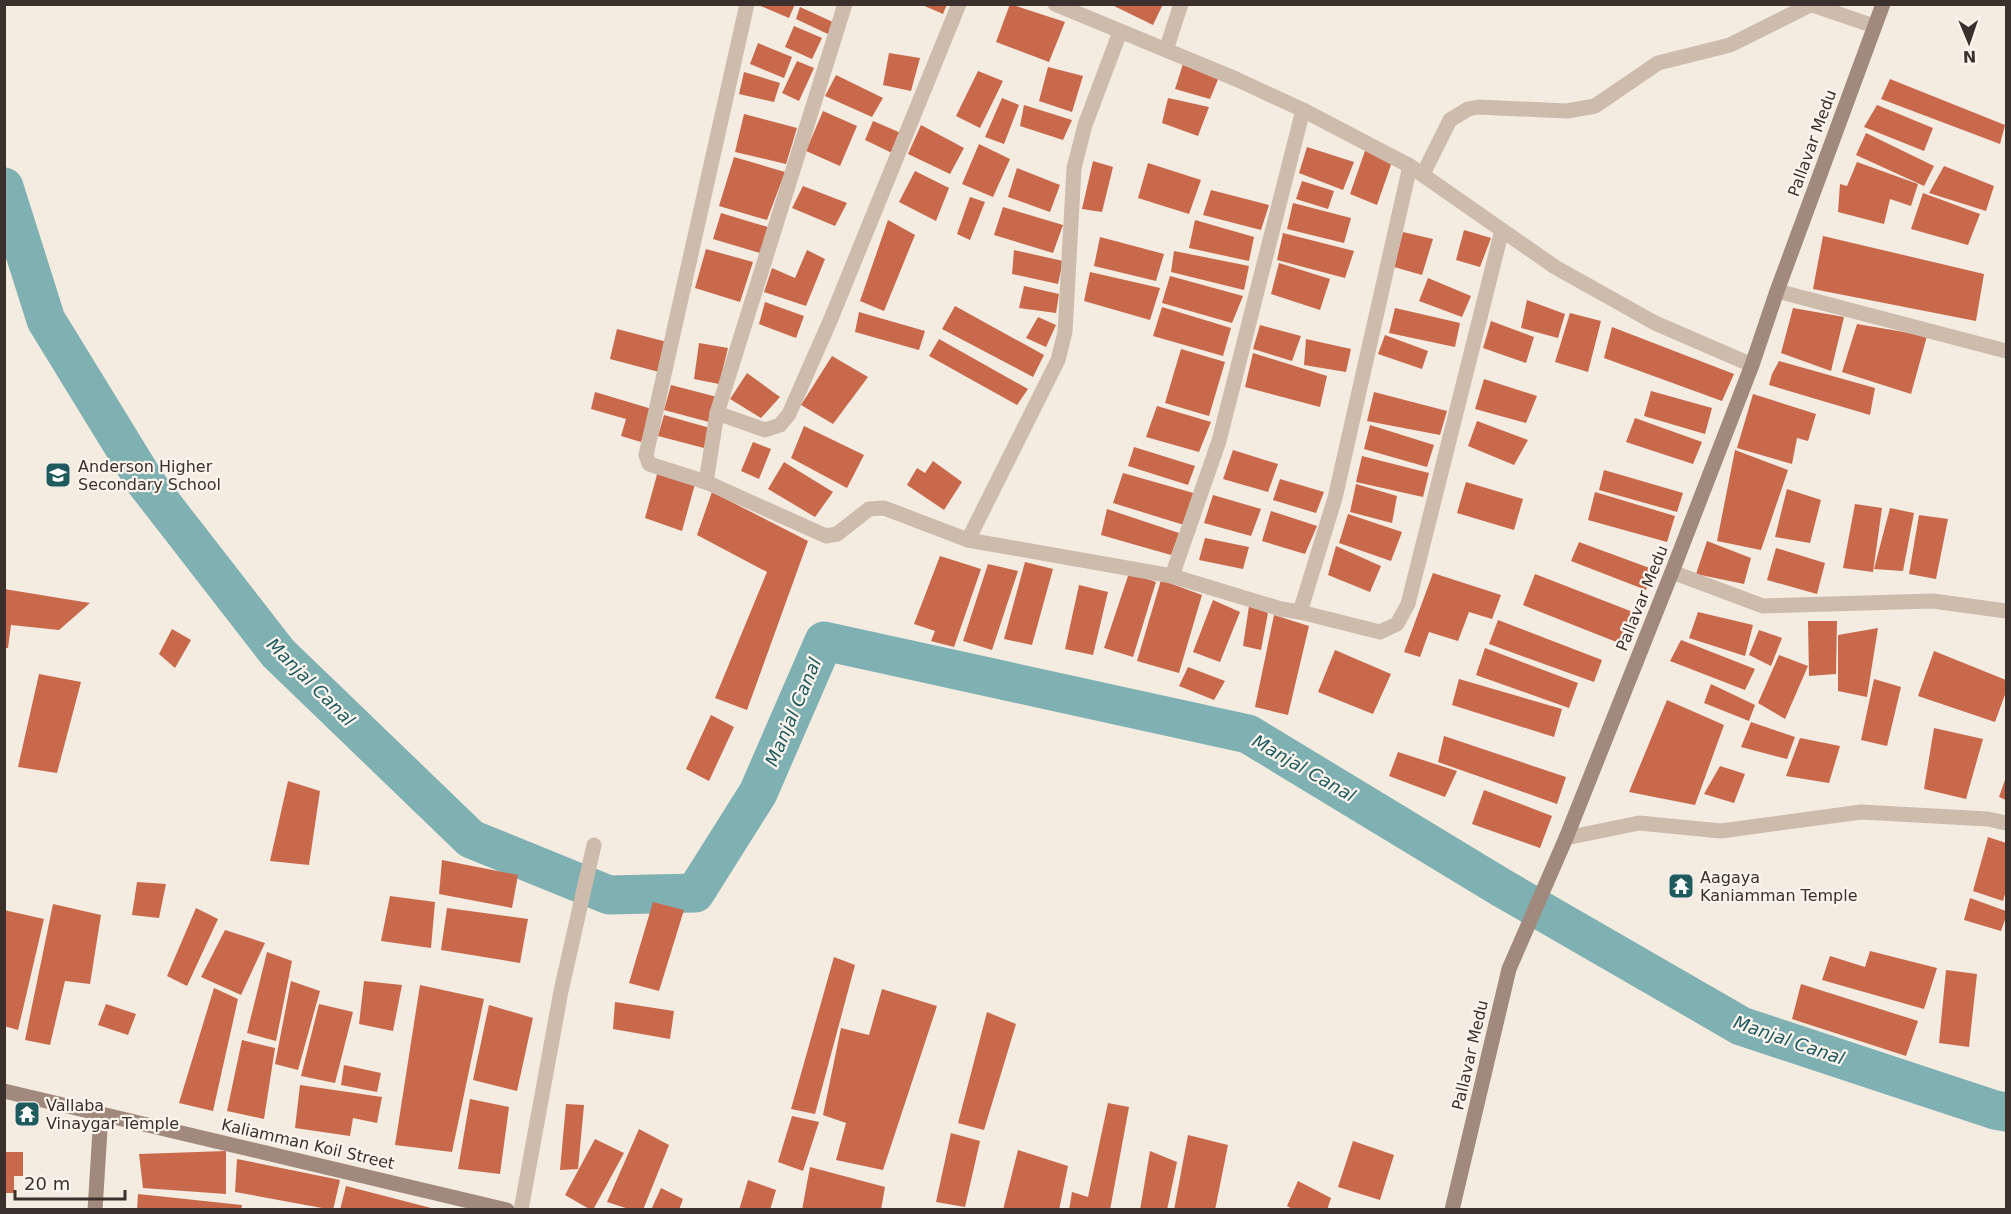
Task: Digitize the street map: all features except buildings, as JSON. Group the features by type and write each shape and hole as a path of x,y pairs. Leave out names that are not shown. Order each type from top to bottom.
{"street":[{"path":"747,4 646,455 649,464 706,482 826,536 837,534 869,509 884,508 968,540 1172,576 1281,609 1380,632 1397,624 1408,604 1502,230"},
{"path":"706,482 717,413 845,4"},
{"path":"717,413 765,430 780,425 789,414 830,321 959,4"},
{"path":"1055,4 1076,8 1120,32 1303,110 1417,170 1555,267 1655,323 1752,364"},
{"path":"1166,50 1181,4"},
{"name":"Pallavar Medu","path":"1452,1209 1509,969 1566,838 1672,572 1752,364 1883,4"},
{"path":"1300,612 1335,498 1417,170 1450,120 1478,106 1567,111 1595,106 1658,63 1730,45 1810,5 1874,26"},
{"path":"968,540 1058,360 1065,332 1074,168 1085,125 1120,32"},
{"path":"1172,576 1219,441 1303,110"},
{"path":"1777,291 2007,351"},
{"path":"1672,572 1763,606 1933,601 2007,611"},
{"path":"1566,838 1639,823 1721,831 1861,812 1988,819 2007,823"},
{"path":"521,1209 575,920 594,845"},
{"name":"Kaliamman Koil Street","path":"4,1091 507,1209"},
{"path":"95,1209 101,1114"}],"waterway":[{"name":"Manjal Canal","path":"4,187 46,320 146,483 278,653 471,839 609,895 695,893 758,793 824,641 1248,734 1502,888 1741,1026 2006,1112"}],"place":[{"name":"Anderson Higher Secondary School","path":"58,475"},
{"name":"Aagaya Kaniamman Temple","path":"1681,886"},
{"name":"Vallaba Vinaygar Temple","path":"27,1114"}]}
